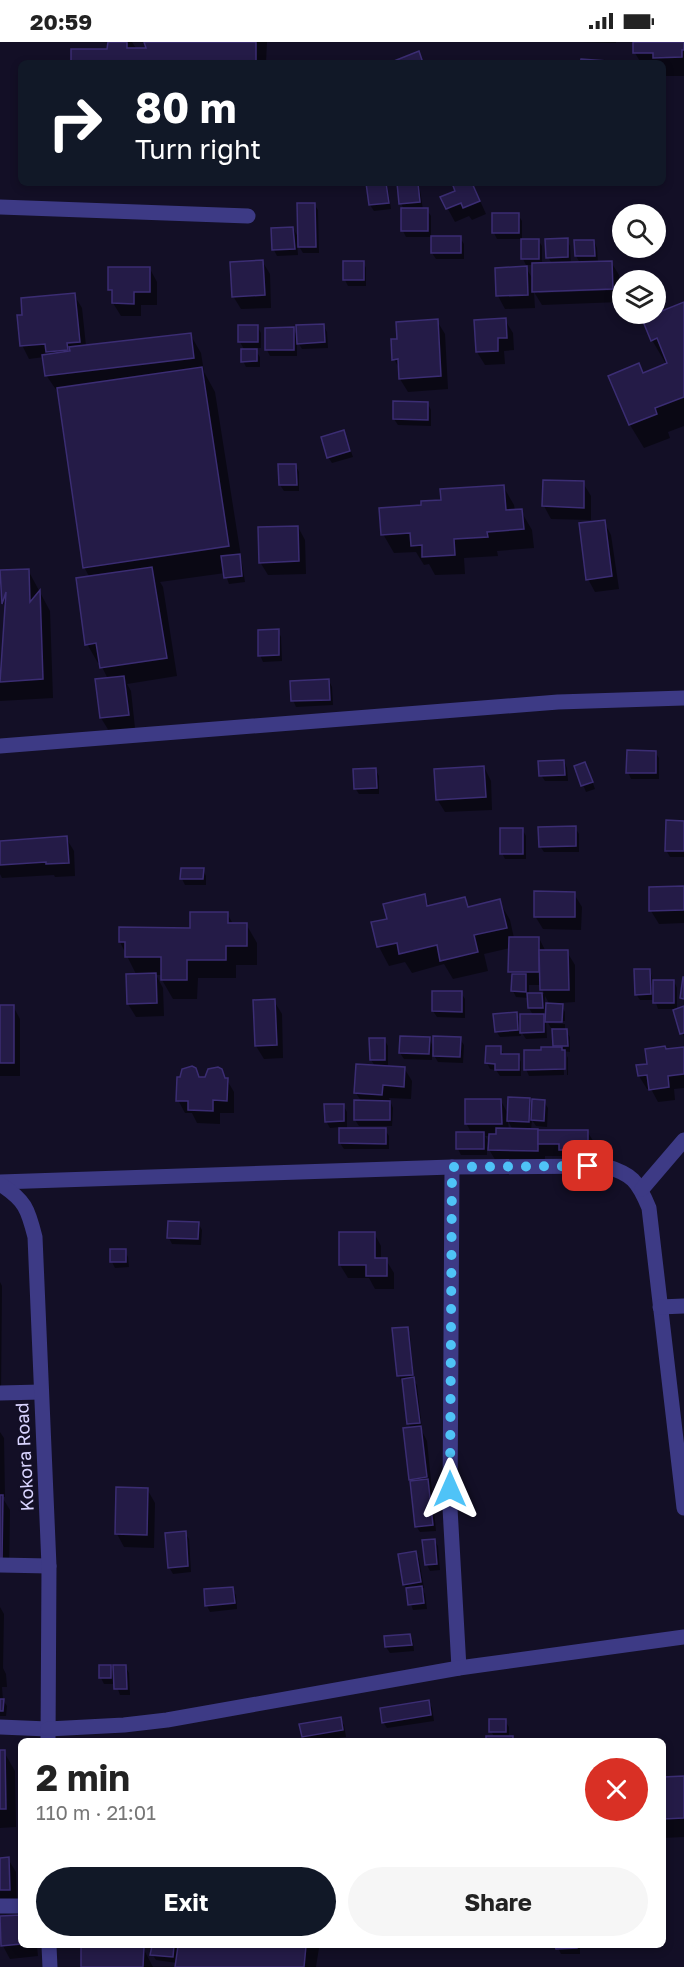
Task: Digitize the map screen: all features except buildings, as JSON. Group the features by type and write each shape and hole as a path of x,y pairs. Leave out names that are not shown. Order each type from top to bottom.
{"street":[{"path":"0,207 248,216"},
{"path":"0,746 558,702 684,698"},
{"path":"642,1189 684,1140"},
{"path":"0,1183 452,1167 605,1166 626,1172 642,1189 649,1208 684,1508"},
{"path":"452,1167 450,1508 459,1668"},
{"name":"Kokora Road","path":"0,1183 21,1198 35,1237 49,1566 48,1735"},
{"path":"660,1307 684,1306"},
{"path":"0,1393 41,1392"},
{"path":"0,1565 49,1566"},
{"path":"0,1727 48,1735 167,1720 459,1668 684,1637"},
{"path":"0,1906 18,1906"},
{"path":"49,1948 50,1967"}],"route":[{"path":"450,1489 452,1167 588,1166"}]}
